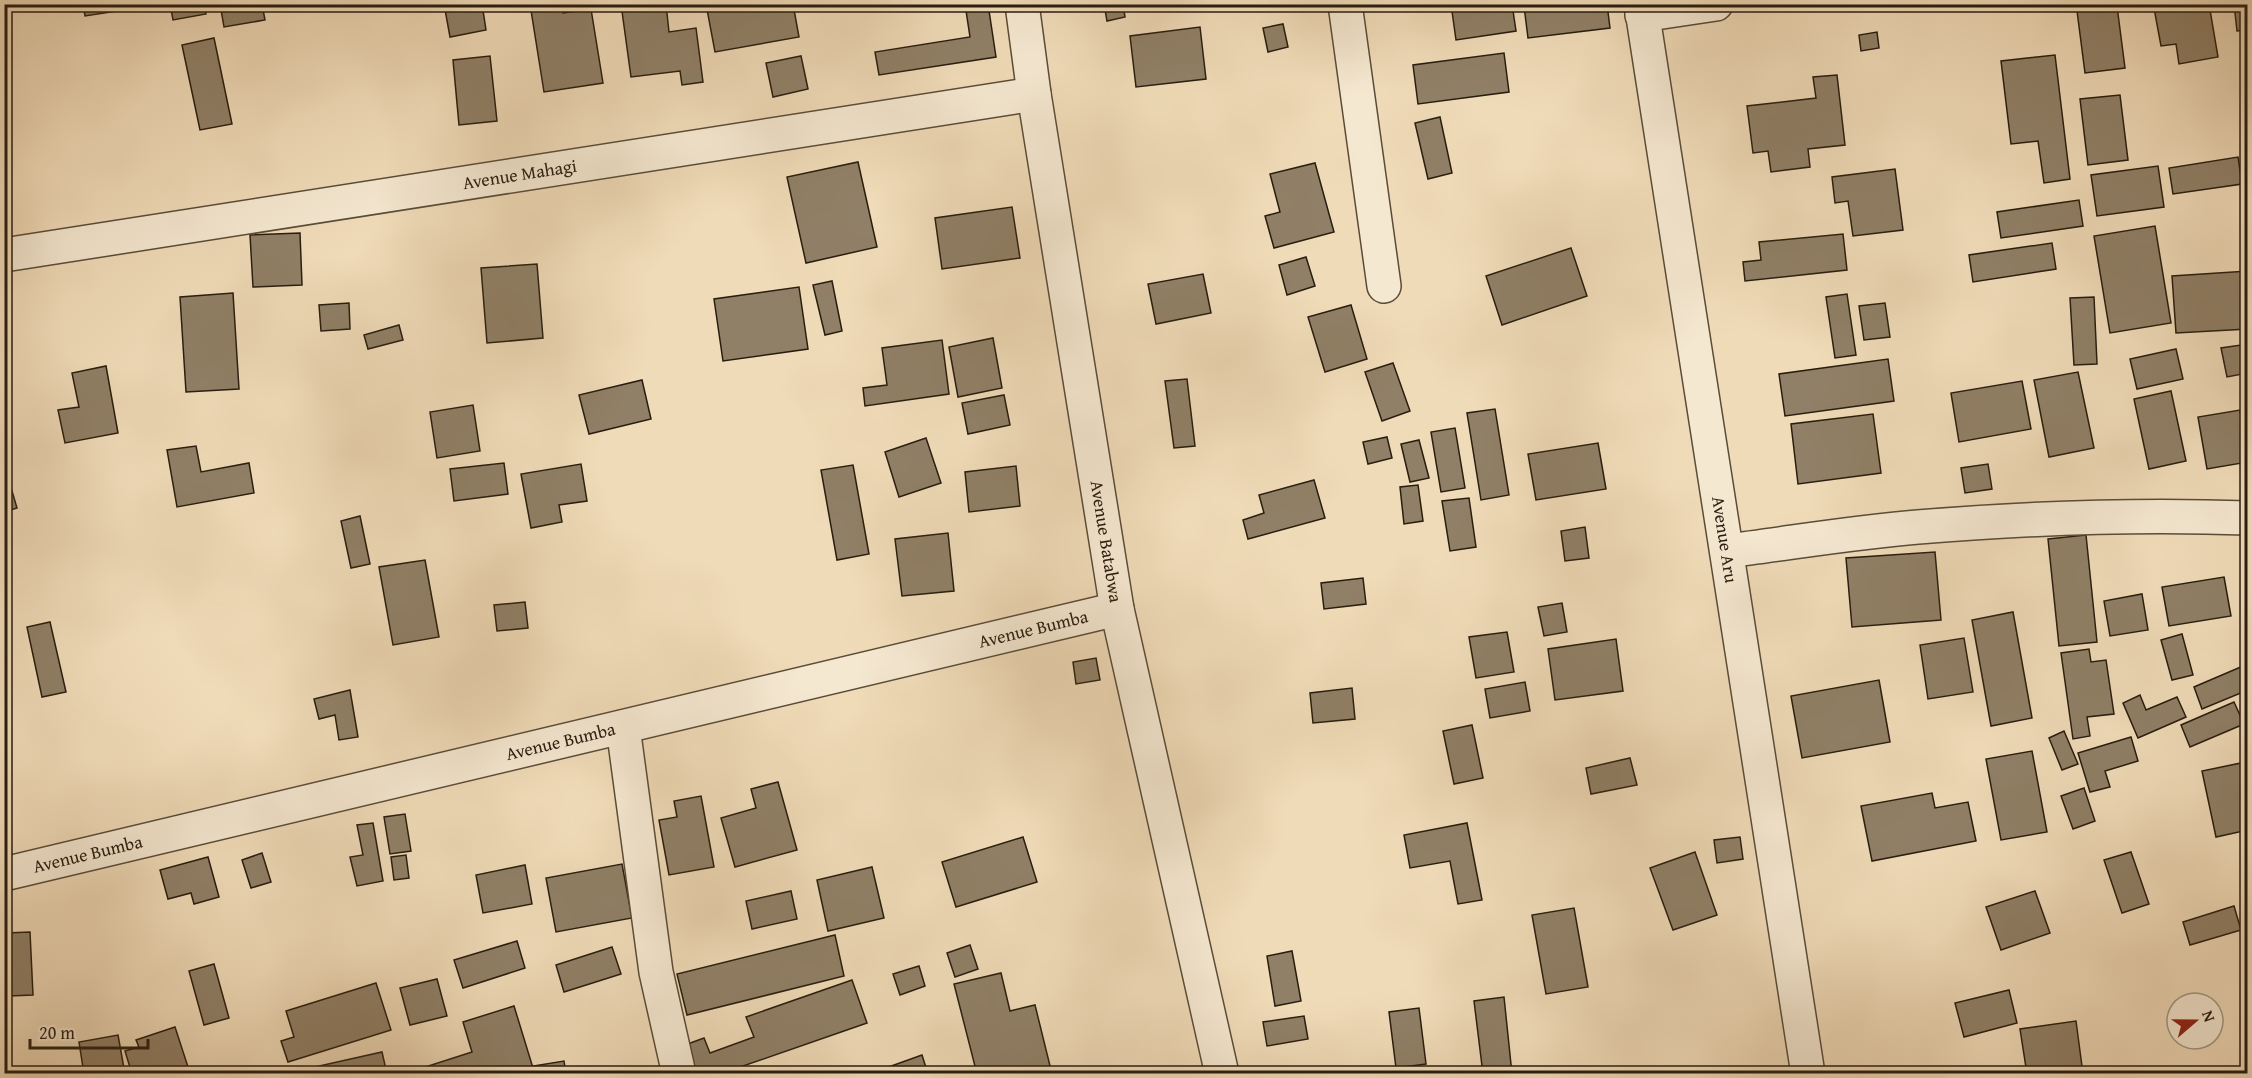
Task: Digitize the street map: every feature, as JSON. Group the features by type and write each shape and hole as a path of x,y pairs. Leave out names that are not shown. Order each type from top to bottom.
{"street":[{"name":"Avenue Batabwa","path":"1022,4 1034,94 1117,609 1222,1074"},
{"path":"1345,4 1384,286"},
{"path":"1642,10 1716,4"},
{"name":"Avenue Aru","path":"1642,10 1808,1074"},
{"name":"Avenue Mahagi","path":"4,255 1034,94"},
{"path":"1727,551 1916,527 2048,518 2179,515 2247,518"},
{"name":"Avenue Bumba","path":"4,874 1117,609"},
{"path":"622,727 656,972 679,1074"}],"building":[{"path":"83,4 143,4 144,7 85,16"},
{"path":"170,4 204,4 206,14 173,20"},
{"path":"220,4 262,4 265,20 224,27"},
{"path":"444,4 482,4 486,30 450,37"},
{"path":"530,4 562,4 563,13 591,9 603,83 544,92"},
{"path":"621,4 666,4 669,32 696,28 703,82 682,85 680,71 631,77"},
{"path":"706,4 793,4 799,37 715,52"},
{"path":"965,4 988,4 996,57 879,75 875,52 970,37"},
{"path":"1104,4 1123,4 1125,17 1107,21"},
{"path":"1451,4 1512,4 1516,31 1456,40"},
{"path":"1607,4 1610,28 1528,38 1524,6"},
{"path":"2175,4 2209,4 2218,57 2179,64 2176,44 2161,46 2154,8"},
{"path":"2234,4 2248,4 2248,30 2237,31"},
{"path":"2117,6 2125,68 2085,73 2077,11"},
{"path":"1283,24 1288,47 1268,52 1263,28"},
{"path":"1200,27 1206,79 1136,87 1130,36"},
{"path":"1877,32 1879,48 1861,51 1859,35"},
{"path":"214,38 232,124 200,130 182,45"},
{"path":"1504,53 1509,92 1418,104 1413,65"},
{"path":"2055,55 2070,179 2044,183 2038,141 2011,144 2001,61"},
{"path":"490,56 497,121 459,125 453,60"},
{"path":"801,56 808,89 773,97 766,63"},
{"path":"1837,75 1845,145 1808,149 1810,167 1771,172 1768,151 1753,153 1747,106 1816,98 1813,77"},
{"path":"2120,95 2128,160 2088,165 2080,99"},
{"path":"1440,117 1452,173 1428,179 1415,123"},
{"path":"2238,157 2242,184 2173,194 2169,168"},
{"path":"858,162 877,247 806,263 787,177"},
{"path":"1315,163 1334,232 1274,248 1265,216 1280,212 1270,174"},
{"path":"2158,166 2164,207 2097,216 2091,175"},
{"path":"1895,169 1903,230 1853,236 1848,201 1835,203 1832,177"},
{"path":"2079,200 2083,226 2001,238 1997,212"},
{"path":"1012,207 1020,258 942,269 935,218"},
{"path":"2155,226 2171,323 2110,333 2094,236"},
{"path":"300,233 302,285 253,287 250,235"},
{"path":"1843,234 1847,270 1745,281 1743,262 1761,260 1759,242"},
{"path":"2052,243 2056,269 1973,282 1969,255"},
{"path":"1571,248 1587,296 1502,325 1486,276"},
{"path":"1306,257 1315,286 1287,295 1279,265"},
{"path":"537,264 543,338 487,343 481,268"},
{"path":"2248,271 2248,329 2176,333 2172,276"},
{"path":"1203,274 1211,313 1156,324 1148,284"},
{"path":"832,281 842,331 825,335 813,285"},
{"path":"799,287 808,349 723,361 714,299"},
{"path":"233,293 239,389 186,392 180,297"},
{"path":"1847,294 1856,355 1835,358 1826,297"},
{"path":"2094,297 2097,364 2074,365 2070,298"},
{"path":"349,303 350,329 321,331 319,305"},
{"path":"1885,303 1890,337 1864,340 1859,306"},
{"path":"1351,305 1367,359 1325,372 1308,317"},
{"path":"399,325 403,340 368,349 364,335"},
{"path":"993,338 1002,388 958,397 949,347"},
{"path":"942,340 949,394 865,406 863,388 887,385 882,348"},
{"path":"2248,344 2248,373 2227,377 2221,348"},
{"path":"2176,349 2183,379 2137,389 2130,359"},
{"path":"1888,359 1894,401 1785,416 1779,374"},
{"path":"1393,363 1410,411 1382,421 1365,372"},
{"path":"106,366 118,433 65,443 58,410 79,407 72,373"},
{"path":"2078,372 2094,448 2049,457 2034,380"},
{"path":"1187,379 1195,446 1174,448 1165,381"},
{"path":"642,380 651,419 589,434 579,395"},
{"path":"2022,381 2031,429 1959,442 1951,393"},
{"path":"2171,391 2186,461 2149,469 2134,399"},
{"path":"1004,395 1010,425 968,434 962,403"},
{"path":"473,405 480,451 437,458 430,412"},
{"path":"1495,409 1509,495 1481,500 1467,413"},
{"path":"2240,410 2248,462 2207,469 2198,417"},
{"path":"1873,414 1881,473 1798,484 1791,424"},
{"path":"1455,428 1465,488 1441,492 1431,432"},
{"path":"1387,437 1392,458 1368,464 1363,442"},
{"path":"926,438 941,483 899,497 885,452"},
{"path":"1419,440 1429,478 1410,482 1401,444"},
{"path":"1598,443 1606,489 1536,500 1528,454"},
{"path":"196,446 201,472 249,463 254,493 177,507 167,450"},
{"path":"504,463 508,494 454,501 450,469"},
{"path":"581,464 587,501 559,505 562,522 531,528 521,474"},
{"path":"1988,464 1992,489 1965,493 1961,468"},
{"path":"853,465 869,554 837,560 821,470"},
{"path":"1016,466 1020,506 969,512 965,472"},
{"path":"7,474 17,508 4,512 4,475"},
{"path":"1314,480 1325,518 1248,539 1243,520 1264,513 1259,495"},
{"path":"1418,485 1423,521 1404,524 1400,487"},
{"path":"1469,498 1476,547 1450,551 1442,501"},
{"path":"360,516 370,564 351,568 341,521"},
{"path":"1585,527 1589,558 1565,561 1561,531"},
{"path":"948,533 954,591 902,596 895,539"},
{"path":"2086,535 2097,642 2059,646 2048,539"},
{"path":"1935,552 1941,620 1852,627 1846,558"},
{"path":"425,560 439,637 393,645 379,567"},
{"path":"2224,577 2231,616 2169,626 2162,587"},
{"path":"1363,578 1366,604 1324,609 1321,583"},
{"path":"2142,594 2148,630 2110,636 2104,601"},
{"path":"525,602 528,628 497,631 494,605"},
{"path":"1562,603 1567,632 1544,636 1538,607"},
{"path":"2013,612 2032,718 1991,726 1972,620"},
{"path":"50,622 66,692 42,697 27,627"},
{"path":"1507,632 1514,672 1476,678 1469,637"},
{"path":"2182,634 2193,675 2172,680 2161,640"},
{"path":"1964,638 1973,692 1928,699 1920,645"},
{"path":"1616,639 1623,691 1555,700 1548,649"},
{"path":"2089,649 2091,662 2106,660 2114,714 2087,717 2090,736 2073,739 2061,653"},
{"path":"1096,658 1100,680 1076,684 1073,662"},
{"path":"2243,666 2248,676 2248,690 2202,709 2194,687"},
{"path":"1879,680 1890,742 1802,758 1791,696"},
{"path":"1525,682 1530,711 1490,718 1485,689"},
{"path":"1352,688 1355,719 1313,723 1310,693"},
{"path":"350,690 358,737 339,740 335,715 319,719 314,699"},
{"path":"2140,695 2146,710 2177,697 2186,717 2138,738 2123,703"},
{"path":"2234,702 2244,724 2190,747 2181,725"},
{"path":"1472,725 1483,778 1454,784 1443,731"},
{"path":"2064,731 2078,764 2062,770 2049,738"},
{"path":"2131,737 2138,761 2105,771 2110,787 2090,792 2078,753"},
{"path":"2032,751 2047,832 2001,840 1986,759"},
{"path":"1630,758 1637,785 1591,794 1586,768"},
{"path":"2241,763 2248,794 2248,830 2216,837 2202,771"},
{"path":"778,782 797,850 735,867 721,818 756,808 751,789"},
{"path":"2084,788 2095,821 2073,829 2061,796"},
{"path":"1932,793 1935,808 1968,802 1976,841 1872,861 1861,806"},
{"path":"701,796 714,867 669,875 659,820 677,817 674,801"},
{"path":"405,814 411,851 390,854 384,817"},
{"path":"373,823 383,881 357,886 350,857 363,855 357,825"},
{"path":"1467,823 1482,900 1458,904 1450,861 1410,868 1404,835"},
{"path":"1023,837 1037,882 956,907 942,862"},
{"path":"1740,837 1743,859 1717,863 1714,840"},
{"path":"1695,852 1717,915 1673,930 1650,868"},
{"path":"2131,852 2149,904 2122,913 2104,860"},
{"path":"262,853 271,882 251,888 242,860"},
{"path":"406,855 409,878 394,880 391,857"},
{"path":"208,857 219,897 194,904 191,893 168,899 160,870"},
{"path":"622,864 632,918 556,932 546,878"},
{"path":"525,865 532,904 483,913 476,875"},
{"path":"872,867 884,918 828,931 817,880"},
{"path":"791,891 797,919 752,929 746,901"},
{"path":"2035,891 2050,933 2001,950 1986,907"},
{"path":"2234,906 2241,930 2190,945 2183,922"},
{"path":"1574,908 1588,987 1546,994 1532,915"},
{"path":"30,932 33,995 9,996 6,933"},
{"path":"835,935 844,976 687,1015 677,974"},
{"path":"517,941 525,968 463,988 454,960"},
{"path":"970,945 978,969 955,977 947,953"},
{"path":"612,947 621,974 564,992 556,965"},
{"path":"1292,951 1301,1001 1275,1006 1267,956"},
{"path":"214,964 229,1018 204,1025 189,971"},
{"path":"919,966 925,986 900,995 893,974"},
{"path":"1001,973 1010,1011 1035,1005 1052,1074 977,1074 954,984"},
{"path":"437,979 447,1016 410,1025 400,988"},
{"path":"852,980 867,1023 720,1074 696,1074 685,1045 704,1038 710,1053 754,1037 746,1017"},
{"path":"376,983 391,1030 288,1062 281,1041 294,1037 286,1011"},
{"path":"2009,990 2017,1023 1964,1037 1955,1003"},
{"path":"1504,997 1512,1074 1483,1074 1474,1001"},
{"path":"514,1006 533,1068 517,1074 420,1074 419,1069 472,1052 463,1022"},
{"path":"1419,1008 1426,1064 1396,1068 1389,1012"},
{"path":"1304,1016 1308,1039 1267,1046 1263,1022"},
{"path":"2076,1021 2083,1074 2027,1074 2020,1029"},
{"path":"175,1027 188,1067 168,1074 132,1074 125,1051 139,1047 136,1040"},
{"path":"118,1035 125,1074 84,1074 79,1042"},
{"path":"382,1052 387,1074 321,1074 319,1066"},
{"path":"922,1055 928,1074 869,1074"},
{"path":"564,1061 566,1074 535,1074 533,1066"}]}
